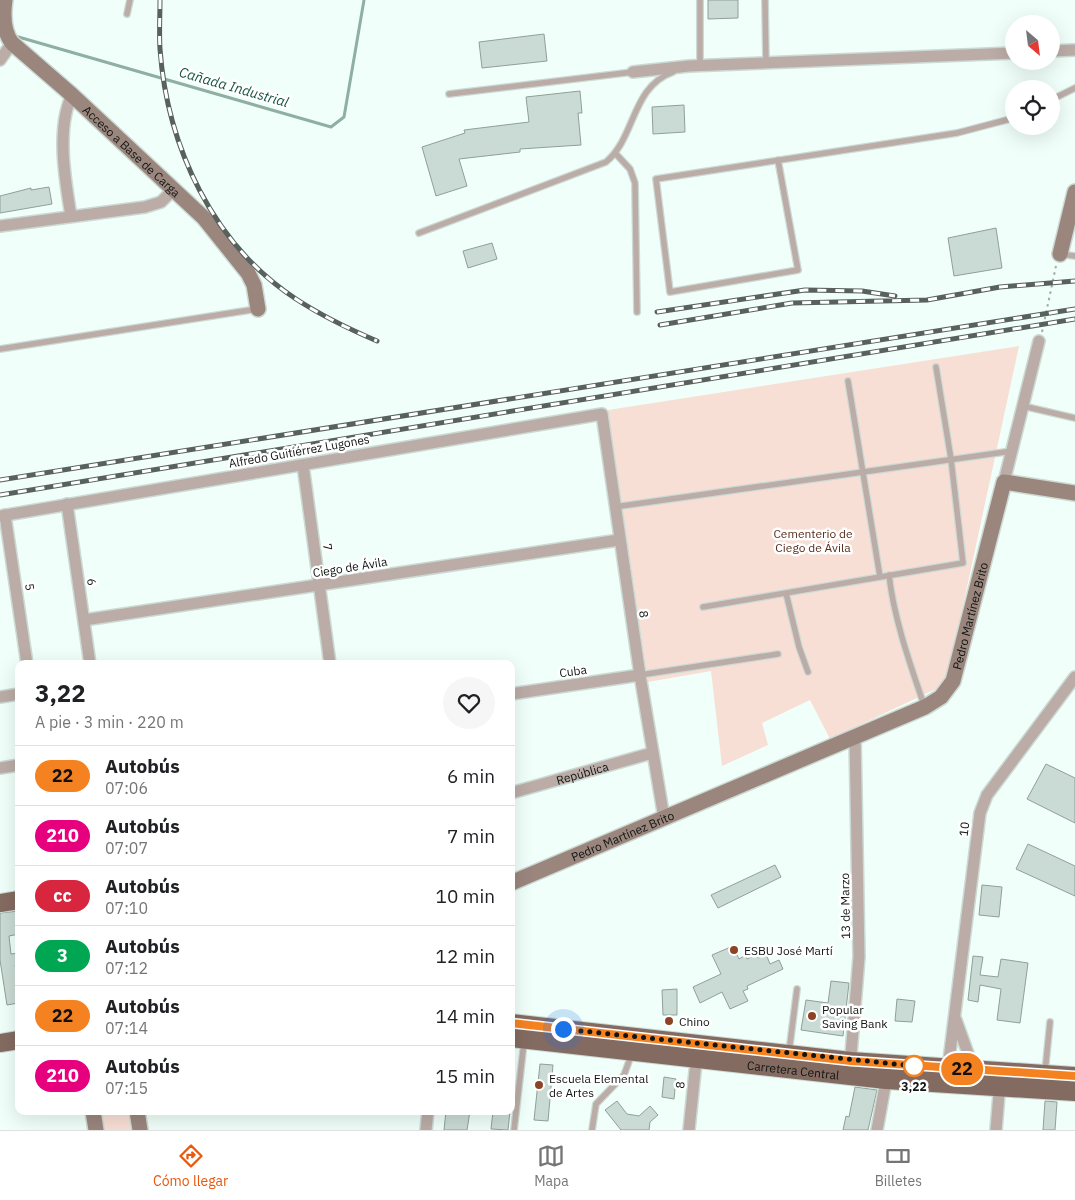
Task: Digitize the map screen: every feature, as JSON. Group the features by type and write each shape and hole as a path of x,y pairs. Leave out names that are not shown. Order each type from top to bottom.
{"main road":[{"path":"0,903 15,901"},
{"name":"Carretera Central","path":"515,1024 698,1050 887,1072 1001,1079 1075,1092"},
{"name":"Carretera Central","path":"518,1039 632,1051 698,1050 788,1054 850,1068"},
{"path":"0,1043 15,1041"},
{"name":"Carretera Central","path":"887,1072 948,1068 980,1071 1001,1079 1045,1074 1075,1076"}],"street":[{"path":"0,60 7,38 5,0"},
{"name":"Acceso a Base de Carga","path":"7,38 72,95 204,218 248,273 254,285 258,309"},
{"path":"1060,51 1075,50"},
{"path":"633,72 695,66 1005,53"},
{"path":"71,216 63,136 66,108 72,95"},
{"path":"0,226 145,208 161,202 174,189"},
{"path":"1060,254 1075,192"},
{"name":"Pedro Martínez Brito","path":"515,881 925,707 941,697 954,681 1039,341"},
{"name":"Alfredo Guitiérrez Lugones","path":"2,515 602,414"},
{"name":"8","path":"602,414 619,540 664,818"},
{"name":"7","path":"303,465 329,660"},
{"path":"1004,482 1075,492"},
{"name":"6","path":"67,504 89,660"},
{"name":"5","path":"2,515 26,660"},
{"name":"Ciego de Ávila","path":"84,620 619,540"},
{"name":"Cuba","path":"515,693 640,675"},
{"name":"10","path":"948,1068 980,813 987,795 1075,677"},
{"path":"0,697 15,695"},
{"name":"13 de Marzo","path":"850,1068 859,957 855,737"},
{"name":"República","path":"515,792 652,753"},
{"path":"0,768 15,766"},
{"name":"10","path":"954,1015 970,1059 980,1071"},
{"name":"8","path":"689,1130 698,1050"},
{"path":"877,1130 887,1072"},
{"path":"996,1130 1001,1079"},
{"path":"94,1115 96,1130"},
{"path":"138,1115 140,1130"},
{"path":"426,1130 428,1115"}],"lane":[{"path":"127,14 130,0"},
{"path":"419,234 584,172 606,162 616,154 624,141 634,112 646,90 658,79 695,66 700,0"},
{"path":"765,0 766,63"},
{"path":"449,94 633,72"},
{"path":"1060,96 1075,88"},
{"path":"778,160 798,270 670,292 656,179 778,160 957,133 1005,120"},
{"path":"616,154 630,169 635,183 637,312"},
{"path":"1060,254 1075,256"},
{"path":"0,349 258,309"},
{"path":"703,607 963,563 951,459 936,367"},
{"path":"848,381 880,577"},
{"path":"1023,406 1074,418"},
{"path":"614,507 1012,450"},
{"path":"889,575 891,592 912,671 925,707"},
{"path":"786,593 799,647 808,672"},
{"path":"640,675 778,654"},
{"path":"788,1054 797,989"},
{"path":"1045,1074 1050,1022"},
{"path":"515,1107 518,1039"},
{"path":"592,1130 596,1104 624,1075 632,1051"},
{"path":"514,1130 515,1115"}],"path":[{"path":"1039,341 1060,254"}],"green space":[{"name":"Cementerio de Ciego de Ávila","path":"1019,346 948,675 938,688 830,739 810,700 762,723 768,745 722,766 711,671 648,682 608,410"},
{"path":"101,1115 129,1115 131,1130 103,1130"}],"building":[{"path":"708,0 738,0 738,18 708,19"},
{"path":"544,34 547,61 482,68 479,42"},
{"path":"580,91 582,113 578,113 581,145 520,149 520,152 459,159 467,186 436,196 422,147 465,133 464,130 529,122 526,97"},
{"path":"684,105 685,132 653,134 652,107"},
{"path":"49,187 52,204 0,213 0,196 31,188 31,190"},
{"path":"996,228 1002,268 954,276 948,238"},
{"path":"492,243 497,259 468,268 463,251"},
{"path":"1046,764 1075,778 1075,823 1027,799"},
{"path":"1028,844 1075,866 1075,896 1016,869"},
{"path":"775,865 781,877 718,908 711,895"},
{"path":"982,885 1002,887 999,917 979,915"},
{"path":"15,911 15,935 9,936 11,954 15,954 15,1004 7,1005 0,960 0,913"},
{"path":"733,946 739,959 746,955 747,959 756,955 758,958 766,954 770,964 779,960 783,969 747,986 748,989 743,991 748,1001 730,1009 722,992 700,1003 693,987 721,974 712,955"},
{"path":"973,956 983,957 980,975 998,977 1001,959 1028,963 1020,1023 997,1020 1001,989 980,985 978,1002 968,1000"},
{"path":"831,981 849,983 843,1036 801,1030 806,1000 828,1003"},
{"path":"677,989 677,1015 663,1015 662,990"},
{"path":"897,999 915,1001 912,1022 895,1021"},
{"path":"540,1064 553,1065 548,1121 534,1120"},
{"path":"664,1077 676,1079 674,1099 662,1097"},
{"path":"855,1087 877,1090 868,1130 843,1130 846,1116 849,1117"},
{"path":"617,1101 627,1114 639,1116 650,1106 658,1115 650,1122 649,1130 621,1130 605,1110"},
{"path":"1045,1101 1057,1102 1055,1130 1043,1130"},
{"path":"446,1115 469,1115 467,1130 444,1130"},
{"path":"493,1115 510,1115 508,1130 491,1129"}],"waterway":[{"name":"Cañada Industrial","path":"15,36 331,127 344,117 364,0"}],"railway":[{"path":"160,0 160,49 164,85 173,121 184,156 218,222 241,251 267,277 296,299 336,322 377,341"},
{"path":"660,325 792,303 927,300 1000,287 1075,281"},
{"path":"657,312 805,290 862,291 895,296"},
{"path":"0,480 1075,309"},
{"path":"0,495 1075,319"}],"bus line":[{"name":"22","path":"515,1023 851,1061 1075,1076"}],"place":[{"name":"ESBU José Martí","path":"734,950"},
{"name":"Popular Saving Bank","path":"812,1016"},
{"name":"Chino","path":"669,1021"},
{"name":"3,22","path":"914,1066"},
{"name":"Escuela Elemental de Artes","path":"539,1085"}],"route":[{"path":"563,1029 851,1061 914,1066"}]}
